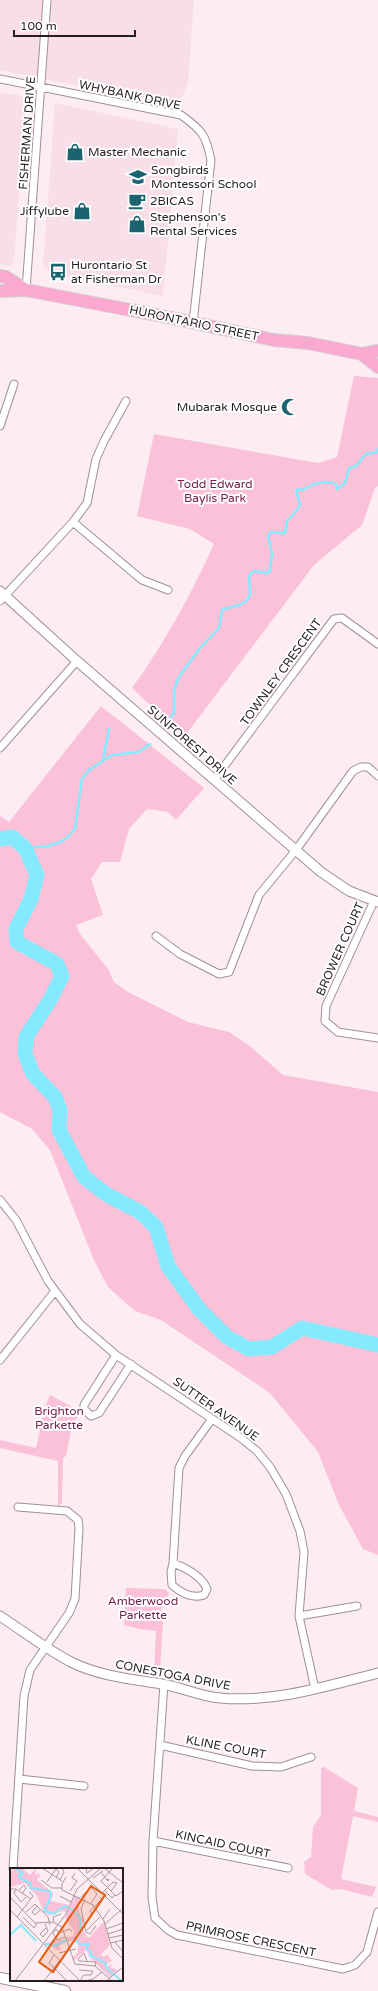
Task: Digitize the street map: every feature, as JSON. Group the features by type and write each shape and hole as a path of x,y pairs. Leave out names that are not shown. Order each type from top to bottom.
{"main road":[{"name":"HURONTARIO STREET","path":"0,276 6,277 26,290"},
{"name":"HURONTARIO STREET","path":"0,291 26,290 193,322 274,340 308,343 362,354 378,351"},
{"name":"HURONTARIO STREET","path":"362,354 378,367"},
{"path":"0,1978 10,1980"},
{"path":"15,1981 65,1991"}],"street":[{"name":"FISHERMAN DRIVE","path":"26,290 47,0"},
{"name":"WHYBANK DRIVE","path":"0,79 181,115 197,126 208,141 211,160 193,322"},
{"path":"0,426 14,384"},
{"path":"2,596 73,522 87,503 96,459 126,401"},
{"path":"73,522 142,580 168,590"},
{"name":"SUNFOREST DRIVE","path":"2,596 321,872 349,891 376,901"},
{"name":"TOWNLEY CRESCENT","path":"214,780 334,619 342,618 378,644"},
{"path":"0,748 77,662"},
{"path":"156,936 180,954 219,974 229,972 259,895 296,850 353,771 361,767 368,767 378,776"},
{"name":"BROWER COURT","path":"376,901 326,1006 325,1021 338,1032 378,1038"},
{"name":"SUTTER AVENUE","path":"0,1200 16,1220 55,1291 80,1324 116,1355 257,1451 270,1467 286,1494 300,1531 304,1552 299,1616 315,1689"},
{"path":"0,1360 55,1291"},
{"path":"116,1355 84,1405 84,1409 91,1416 99,1413 130,1364"},
{"path":"173,1563 182,1566 204,1581 207,1589 204,1595 197,1597 180,1592 172,1585 170,1572 173,1563 179,1468 184,1456 212,1419"},
{"path":"13,1868 24,1696 30,1670 69,1613 75,1599 78,1520 67,1511 18,1507"},
{"path":"299,1616 357,1606"},
{"name":"CONESTOGA DRIVE","path":"0,1616 71,1662 92,1670 110,1676 164,1684 218,1698 242,1700 315,1689 378,1673"},
{"name":"PRIMROSE CRESCENT","path":"164,1684 153,1841 153,1909 155,1918 177,1935 343,1969 355,1966 367,1952 378,1912"},
{"name":"KLINE COURT","path":"160,1745 252,1766 281,1767 312,1758"},
{"path":"19,1779 84,1786"},
{"name":"KINCAID COURT","path":"153,1841 288,1868"}],"shaded area":[{"path":"0,0 194,0 188,83 178,106 0,70"},
{"path":"0,92 26,97 14,262 9,266 0,264"},
{"path":"55,103 178,129 163,296 62,275 61,271 50,271 43,266"}],"green space":[{"name":"Todd Edward Baylis Park","path":"354,376 378,378 378,486 375,488 362,525 314,565 184,737 132,688 156,654 177,618 214,544 190,529 137,516 154,434 318,463 337,457"},
{"path":"101,706 204,788 176,820 168,812 147,809 129,829 120,862 102,862 91,879 103,915 76,925 80,934 108,969 114,982 128,992 188,1022 229,1032 251,1047 283,1075 378,1092 378,1555 363,1549 339,1505 318,1452 270,1393 161,1320 135,1311 108,1287 94,1260 50,1150 32,1129 0,1112 0,816 9,822"},
{"name":"Brighton Parkette","path":"50,1395 76,1409 78,1415 71,1431 66,1456 63,1458 62,1503 58,1506 58,1461 0,1448 0,1440 36,1448 45,1407"},
{"name":"Amberwood Parkette","path":"126,1588 165,1589 169,1593 161,1610 163,1622 160,1671 154,1670 156,1631 124,1625"},
{"path":"324,1767 358,1788 354,1811 378,1817 378,1822 353,1816 341,1879 376,1887 372,1897 341,1889 332,1890 305,1874 304,1862 311,1857 313,1827 321,1815 321,1768"}],"waterway":[{"path":"169,720 174,713 174,690 179,677 200,648 219,628 222,610 239,605 246,601 250,593 250,574 254,571 268,573 270,571 272,553 268,536 271,532 285,533 287,521 297,510 300,504 296,491 298,489 303,490 314,484 323,482 336,484 337,489 345,483 349,468 356,466 366,454 377,452 378,449"},
{"path":"103,760 109,729"},
{"path":"25,848 48,846 67,838 75,829 82,779 89,770 112,755 139,752 150,744"},
{"path":"0,839 12,837 25,848 37,875 31,899 16,929 17,942 57,964 62,976 50,1000 26,1037 25,1054 33,1074 55,1097 60,1110 59,1130 84,1177 106,1194 140,1212 156,1227 168,1266 199,1309 227,1337 249,1349 272,1347 302,1328 378,1345"}],"place":[{"name":"Master Mechanic","path":"75,152"},
{"name":"Songbirds Montessori School","path":"138,177"},
{"name":"2BICAS","path":"137,201"},
{"name":"Jiffylube","path":"82,211"},
{"name":"Stephenson's Rental Services","path":"137,224"},
{"name":"Hurontario St at Fisherman Dr","path":"58,272"},
{"name":"Mubarak Mosque","path":"290,407"}]}
